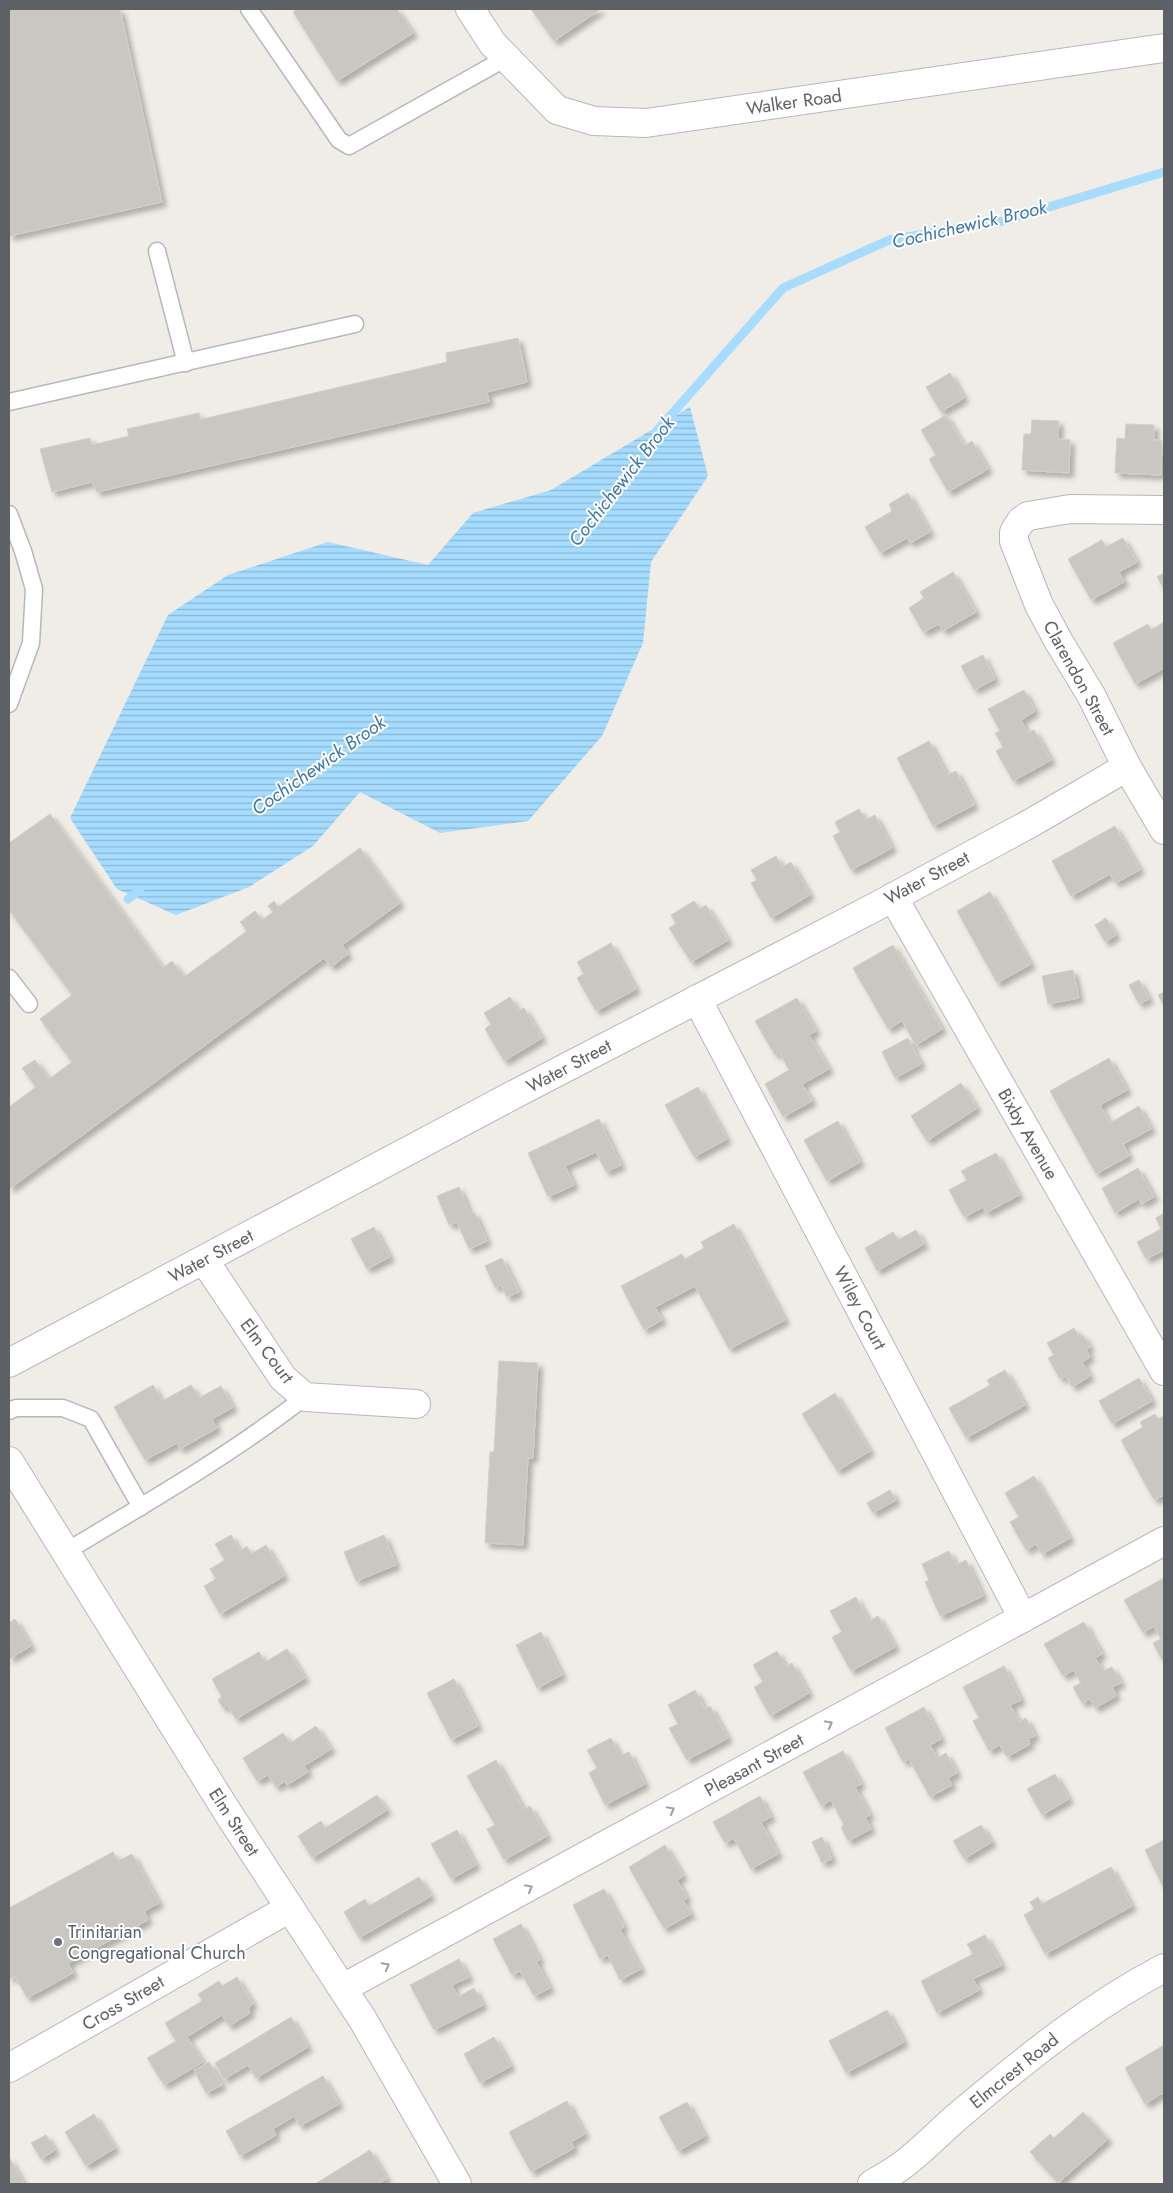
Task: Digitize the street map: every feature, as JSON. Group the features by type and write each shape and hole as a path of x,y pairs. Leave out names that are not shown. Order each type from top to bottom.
{"street":[{"name":"Walker Road","path":"470,9 493,44 557,110 594,121 646,123 1164,48"},
{"name":"Clarendon Street","path":"1164,510 1070,509 1028,516 1021,521 1014,532 1014,541 1039,604 1091,696 1127,767 1164,830"},
{"name":"Water Street","path":"9,1363 1031,823 1127,767"},
{"name":"Bixby Avenue","path":"892,897 1164,1371"},
{"name":"Wiley Court","path":"697,999 1023,1618"},
{"name":"Elm Court","path":"204,1260 283,1378 305,1397 416,1404"},
{"name":"Elm Street","path":"9,1461 228,1813 343,1988 457,2184"},
{"name":"Pleasant Street","path":"343,1988 1164,1541"},
{"name":"Cross Street","path":"9,2068 290,1908"},
{"name":"Elmcrest Road","path":"872,2184 903,2164 977,2100 1083,2017 1126,1988 1164,1968"}],"lane":[{"path":"249,9 338,140 348,146 506,58"},
{"path":"157,251 186,363"},
{"path":"9,402 355,324"},
{"path":"9,514 23,551 34,589 31,643 9,704"},
{"path":"9,978 30,1004"},
{"path":"65,1552 199,1472 266,1427 305,1397"},
{"path":"9,1411 16,1408 63,1408 91,1419 141,1507"}],"water":[{"path":"690,407 708,476 651,562 643,643 602,736 528,821 440,833 360,792 313,846 249,887 176,915 117,889 70,818 168,615 228,575 328,542 428,565 473,513 551,490"}],"building":[{"path":"9,9 120,9 162,202 9,236"},
{"path":"298,9 397,9 413,33 337,81 293,12"},
{"path":"531,9 601,9 554,41"},
{"path":"518,338 527,382 487,392 489,402 97,492 92,482 52,492 40,449 90,438 92,445 129,436 127,429 199,413 200,420 447,362 446,353"},
{"path":"950,373 964,398 941,412 926,387"},
{"path":"946,415 964,446 972,441 988,469 948,492 929,459 936,455 921,430"},
{"path":"1032,420 1059,421 1058,439 1070,440 1069,473 1022,470 1024,434 1031,434"},
{"path":"1126,424 1154,425 1154,440 1162,441 1161,475 1115,473 1117,438 1125,439"},
{"path":"908,493 930,532 910,543 907,538 880,553 865,527 892,511 889,504"},
{"path":"1123,538 1137,562 1119,572 1124,582 1091,600 1068,559 1102,540 1106,547"},
{"path":"953,572 976,612 943,631 939,624 923,632 909,608 924,598 920,592"},
{"path":"1164,573 1164,589 1157,577"},
{"path":"1164,622 1164,668 1135,684 1113,643 1148,624 1151,630"},
{"path":"983,655 995,679 974,690 961,666"},
{"path":"1024,690 1035,711 1021,720 1028,733 1034,730 1051,760 1013,781 996,751 1003,747 995,733 1000,731 988,709"},
{"path":"929,741 947,775 956,771 974,805 933,826 897,758"},
{"path":"859,809 865,820 875,815 892,848 851,870 833,836 840,832 835,822"},
{"path":"50,814 163,968 172,961 184,977 247,931 240,922 255,911 262,920 273,912 268,906 274,901 278,907 360,848 400,903 342,945 348,954 331,967 324,958 9,1189 9,1107 36,1087 22,1068 35,1060 49,1079 72,1062 40,1019 72,995 9,910 9,843"},
{"path":"1115,826 1140,870 1115,883 1110,874 1071,896 1052,861"},
{"path":"776,856 782,867 791,862 810,895 771,918 751,883 757,880 751,870"},
{"path":"990,892 1031,964 997,983 957,911"},
{"path":"694,901 700,909 706,905 728,940 691,962 669,928 676,924 671,915"},
{"path":"1106,918 1116,935 1105,942 1095,925"},
{"path":"611,943 636,989 596,1011 577,978 584,974 577,962"},
{"path":"893,945 942,1029 916,1045 902,1021 888,1029 853,968"},
{"path":"1073,970 1079,998 1048,1004 1042,976"},
{"path":"1139,980 1149,999 1139,1004 1129,985"},
{"path":"1164,992 1164,1006 1158,995"},
{"path":"510,997 518,1011 524,1008 542,1038 504,1061 485,1029 491,1024 484,1013"},
{"path":"797,998 816,1031 809,1035 829,1069 802,1084 812,1101 783,1117 765,1084 789,1070 779,1052 775,1055 755,1021"},
{"path":"908,1038 921,1064 895,1078 882,1052"},
{"path":"1109,1058 1127,1090 1100,1105 1110,1123 1139,1106 1151,1129 1123,1144 1129,1156 1096,1174 1050,1091"},
{"path":"961,1083 977,1108 927,1141 911,1116"},
{"path":"698,1087 727,1139 694,1157 665,1105"},
{"path":"599,1119 621,1165 606,1172 596,1152 565,1166 574,1185 548,1197 528,1153"},
{"path":"838,1121 860,1162 827,1181 804,1140"},
{"path":"996,1153 1019,1195 986,1213 983,1207 964,1217 949,1190 967,1180 961,1171"},
{"path":"1138,1168 1154,1197 1141,1204 1139,1199 1115,1213 1102,1188"},
{"path":"459,1187 470,1214 474,1212 487,1241 469,1249 457,1222 449,1225 437,1196"},
{"path":"1164,1213 1164,1250 1146,1259 1137,1242 1161,1229 1156,1218"},
{"path":"734,1224 785,1320 729,1349 695,1286 655,1307 662,1320 644,1330 621,1286 682,1254 685,1259 704,1248 701,1242"},
{"path":"374,1227 390,1257 367,1269 351,1239"},
{"path":"916,1230 924,1244 877,1271 865,1248 893,1232 898,1240"},
{"path":"502,1258 519,1292 507,1297 501,1285 495,1288 485,1266"},
{"path":"1074,1328 1079,1337 1083,1335 1090,1347 1086,1349 1090,1357 1082,1362 1090,1376 1072,1387 1066,1376 1060,1379 1048,1358 1054,1355 1047,1343"},
{"path":"499,1361 538,1363 533,1458 528,1458 523,1545 485,1543 490,1452 494,1452"},
{"path":"1005,1370 1025,1405 966,1438 949,1408 990,1385 987,1380"},
{"path":"1139,1378 1152,1401 1112,1424 1099,1401"},
{"path":"153,1385 162,1401 191,1385 199,1398 221,1386 233,1407 212,1419 217,1428 180,1449 177,1443 145,1460 114,1407"},
{"path":"835,1393 870,1451 837,1471 802,1414"},
{"path":"1155,1414 1158,1419 1163,1417 1164,1420 1164,1495 1154,1500 1121,1440 1143,1427 1140,1422"},
{"path":"1034,1476 1070,1538 1042,1554 1036,1544 1026,1550 1010,1522 1019,1517 1005,1493"},
{"path":"890,1490 896,1500 873,1513 867,1503"},
{"path":"231,1535 240,1551 247,1546 251,1554 266,1545 284,1576 220,1614 204,1586 216,1579 210,1569 225,1560 215,1544"},
{"path":"384,1535 396,1565 356,1581 344,1552"},
{"path":"949,1551 956,1565 966,1560 983,1596 940,1616 925,1582 929,1580 922,1564"},
{"path":"1164,1578 1164,1659 1162,1660 1153,1643 1161,1639 1154,1626 1143,1633 1124,1600"},
{"path":"856,1597 869,1621 878,1616 895,1647 851,1671 832,1637 842,1632 830,1611"},
{"path":"15,1619 31,1646 9,1659 9,1623"},
{"path":"1084,1622 1102,1654 1095,1658 1103,1671 1112,1667 1121,1683 1112,1687 1116,1696 1095,1708 1090,1699 1082,1703 1073,1687 1081,1683 1074,1670 1063,1676 1044,1644"},
{"path":"541,1632 562,1675 537,1688 516,1645"},
{"path":"287,1649 305,1678 236,1719 227,1705 223,1708 218,1700 222,1697 212,1679 259,1652 265,1662"},
{"path":"777,1651 786,1667 792,1663 809,1693 770,1716 754,1687 763,1682 753,1665"},
{"path":"1004,1666 1021,1700 1010,1705 1019,1722 1026,1718 1035,1736 1028,1739 1030,1744 1007,1757 1000,1745 989,1751 973,1721 979,1718 963,1687"},
{"path":"454,1679 478,1726 451,1740 427,1693"},
{"path":"695,1690 705,1709 710,1706 728,1738 687,1760 669,1728 678,1724 668,1705"},
{"path":"924,1707 941,1739 930,1745 937,1758 946,1753 957,1773 948,1778 952,1785 930,1797 909,1759 903,1762 885,1728"},
{"path":"316,1726 331,1749 304,1766 308,1772 287,1785 285,1781 276,1787 268,1775 257,1781 243,1758 283,1733 290,1743"},
{"path":"611,1738 620,1756 629,1752 645,1784 605,1805 589,1773 597,1768 587,1750"},
{"path":"843,1751 861,1784 855,1787 870,1815 865,1817 871,1829 848,1841 841,1827 844,1825 831,1800 821,1806 803,1772"},
{"path":"496,1760 524,1810 530,1806 547,1836 504,1860 487,1829 495,1825 467,1776"},
{"path":"1055,1774 1069,1799 1042,1815 1027,1789"},
{"path":"377,1795 387,1810 312,1858 298,1836 321,1821 325,1828"},
{"path":"760,1796 771,1817 761,1822 778,1854 751,1869 734,1838 725,1843 713,1822"},
{"path":"981,1825 992,1842 964,1859 953,1841"},
{"path":"457,1830 476,1865 451,1879 431,1844"},
{"path":"822,1837 832,1859 822,1863 812,1842"},
{"path":"1164,1840 1164,1889 1145,1850"},
{"path":"665,1845 683,1876 677,1880 687,1898 683,1900 691,1914 664,1929 629,1867"},
{"name":"Trinitarian Congregational Church","path":"113,1852 118,1861 132,1854 159,1903 144,1911 148,1920 68,1963 73,1973 27,1998 15,1976 9,1979 9,1908"},
{"path":"1111,1867 1132,1906 1045,1954 1024,1915 1034,1909 1030,1902 1038,1897 1042,1904"},
{"path":"419,1877 431,1896 359,1938 344,1912 365,1899 369,1906"},
{"path":"604,1889 624,1927 620,1929 641,1969 620,1980 608,1955 600,1959 573,1905"},
{"path":"521,1924 540,1960 536,1961 550,1988 534,1996 520,1971 512,1975 493,1939"},
{"path":"985,1935 1002,1965 973,1979 979,1990 937,2013 921,1981 973,1954 967,1944"},
{"path":"459,1959 469,1977 452,1985 458,1997 474,1988 483,2005 434,2030 410,1985"},
{"path":"237,1977 253,2004 248,2008 250,2013 229,2026 222,2015 187,2037 203,2062 164,2085 147,2058 176,2041 165,2023 202,2001 198,1994 219,1981 222,1986"},
{"path":"887,2010 904,2042 846,2073 829,2041"},
{"path":"291,2017 308,2047 256,2078 248,2065 224,2079 215,2063"},
{"path":"494,2037 511,2066 480,2083 464,2054"},
{"path":"1164,2045 1164,2092 1145,2104 1125,2068"},
{"path":"209,2062 222,2085 206,2093 194,2070"},
{"path":"323,2076 339,2104 300,2126 294,2116 273,2129 276,2135 240,2156 226,2131"},
{"path":"567,2101 585,2134 571,2142 574,2148 531,2172 509,2132"},
{"path":"687,2102 705,2136 678,2151 659,2117"},
{"path":"1083,2112 1108,2139 1058,2183 1030,2152 1050,2134 1054,2138"},
{"path":"94,2114 115,2148 86,2166 65,2132"},
{"path":"46,2135 55,2150 41,2159 31,2143"},
{"path":"370,2150 387,2179 378,2184 315,2184"},
{"path":"9,2157 24,2184 9,2184"}],"waterway":[{"name":"Cochichewick Brook","path":"656,432 783,288 889,240 1003,221 1164,172"},
{"name":"Cochichewick Brook","path":"128,899 140,890"}],"place":[{"name":"Trinitarian Congregational Church","path":"58,1942"}]}
